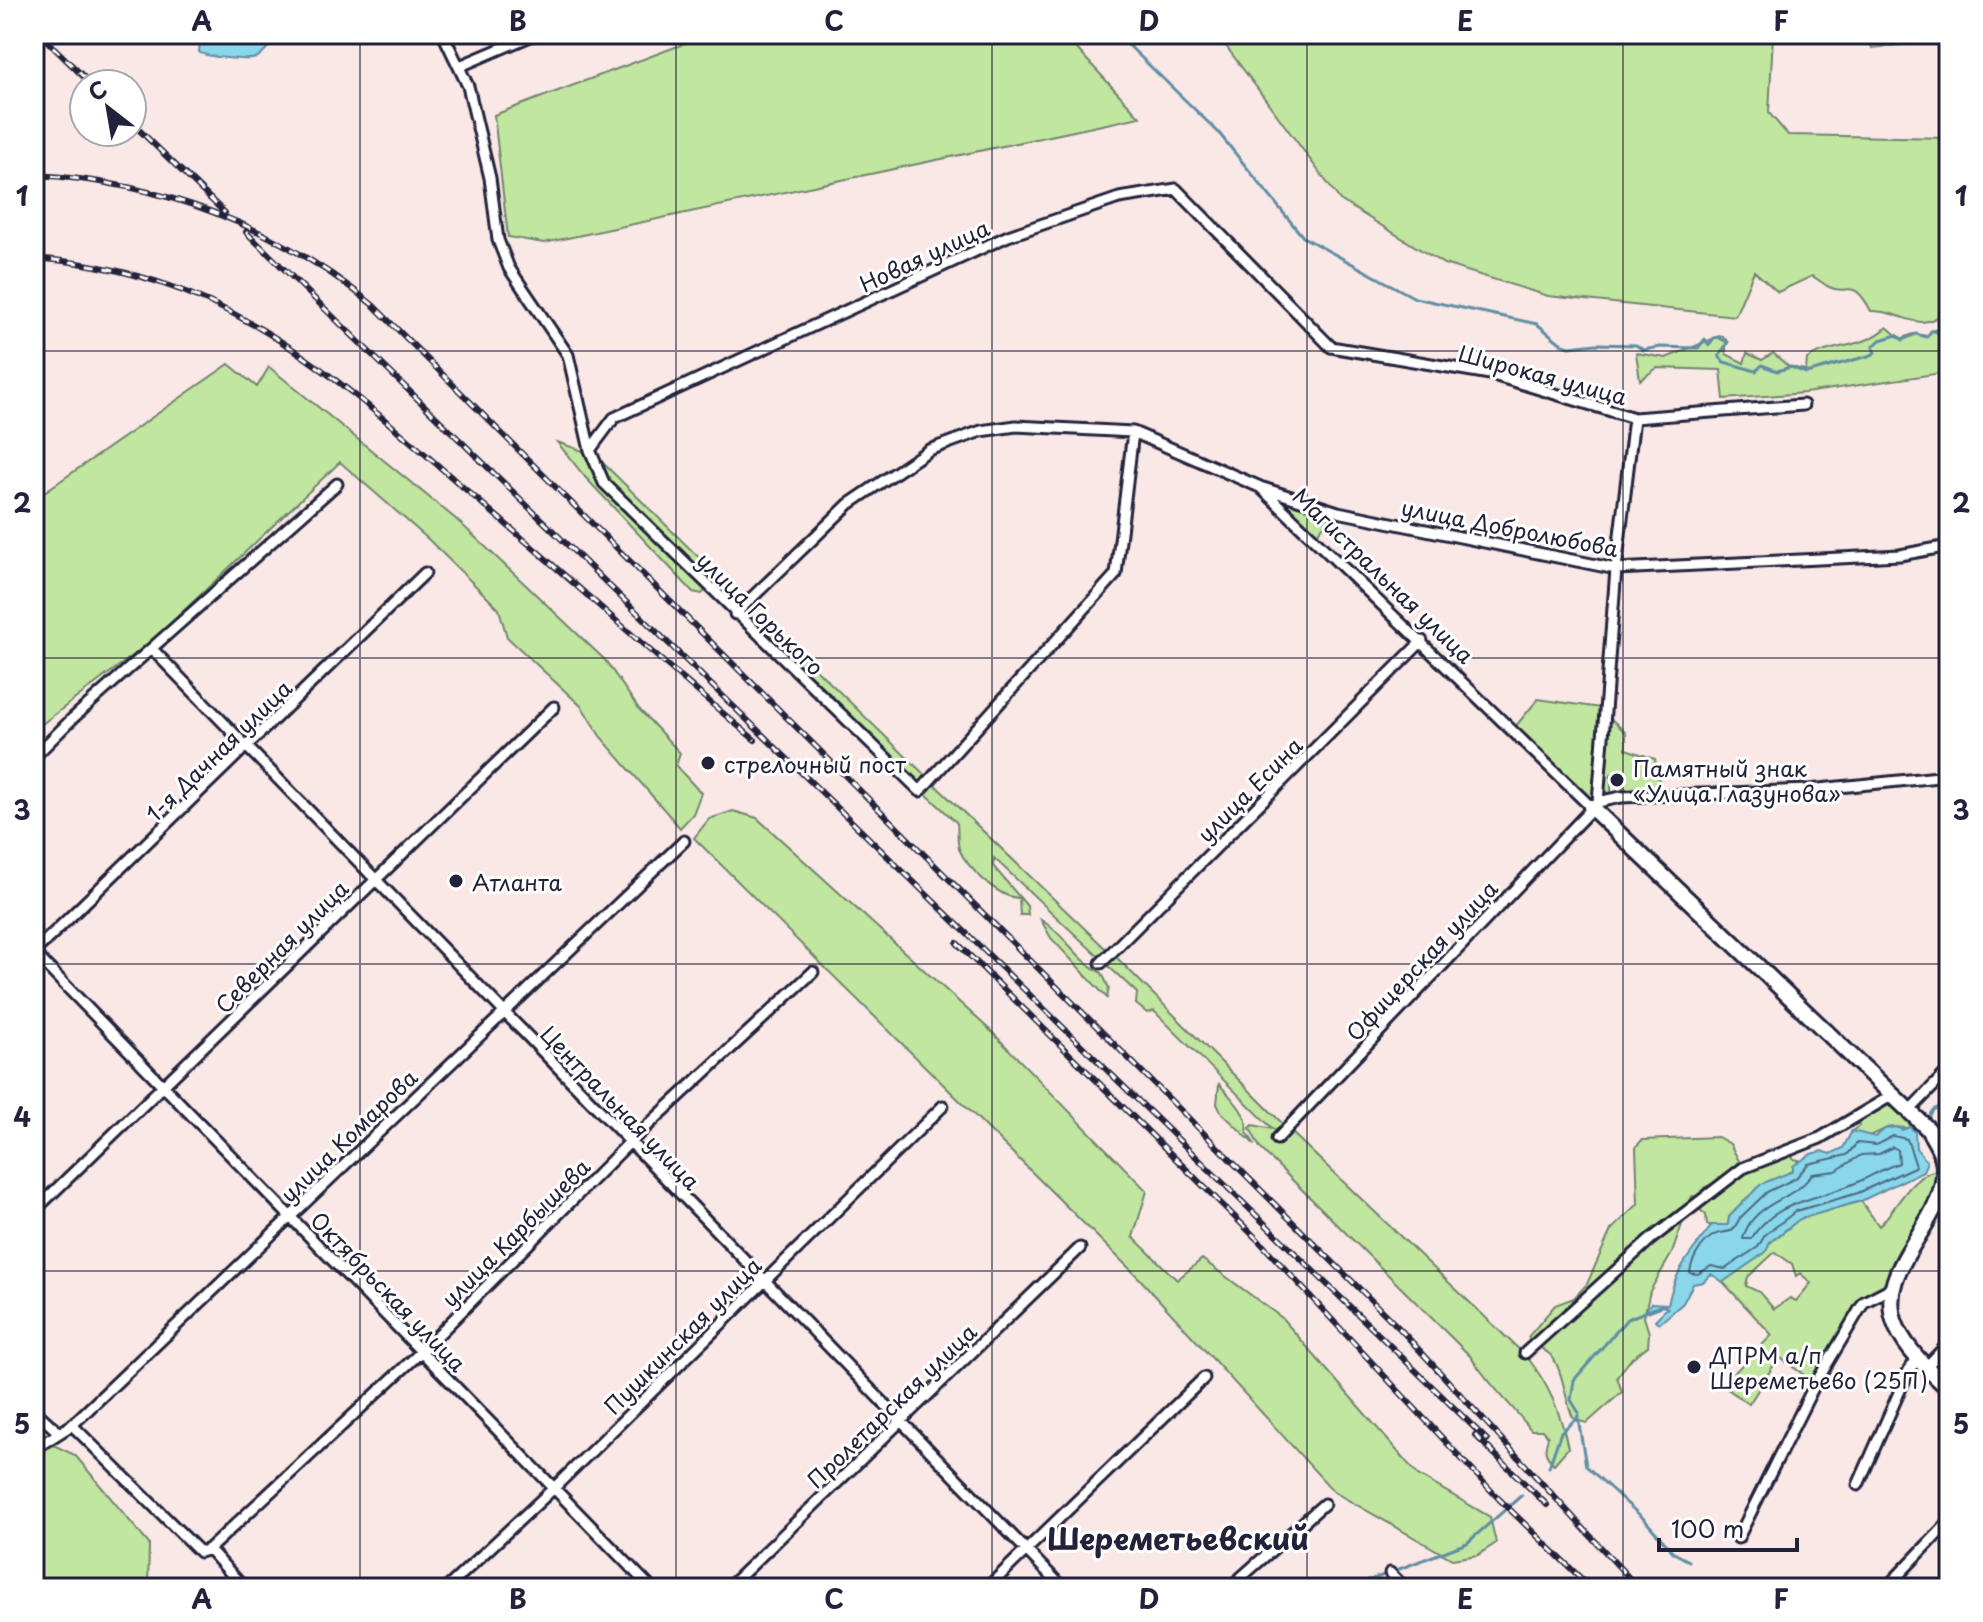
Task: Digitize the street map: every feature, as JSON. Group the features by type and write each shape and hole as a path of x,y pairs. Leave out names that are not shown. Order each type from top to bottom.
{"street":[{"path":"443,34 460,66 490,178 498,240 509,268 568,355 590,450"},
{"path":"460,66 535,34"},
{"name":"Новая улица","path":"590,450 614,418 1008,236 1119,198 1176,189 1267,282"},
{"name":"Широкая улица","path":"1267,282 1331,347 1490,374 1634,418 1616,569 1595,804"},
{"path":"1634,418 1803,405"},
{"name":"Магистральная улица","path":"735,614 849,504 929,450 981,431 1016,426 1133,432 1260,487 1595,804 1932,1136 1944,1168 1933,1209 1893,1287"},
{"name":"улица Горького","path":"590,450 604,483 920,791 1116,574 1133,432"},
{"path":"34,757 73,718 337,484"},
{"name":"улица Добролюбова","path":"1260,487 1338,512 1616,569 1900,555 1949,546"},
{"name":"1-я Дачная улица","path":"34,952 425,573"},
{"name":"улица Есина","path":"1101,963 1422,641"},
{"name":"Центральная улица","path":"153,650 1063,1588"},
{"name":"Северная улица","path":"34,1211 554,707"},
{"path":"1595,804 1621,797 1809,790 1949,776"},
{"name":"Офицерская улица","path":"1277,1139 1595,804"},
{"name":"улица Комарова","path":"34,1449 57,1431 72,1425 684,841"},
{"name":"Октябрьская улица","path":"34,952 651,1588"},
{"name":"улица Карбышева","path":"209,1549 422,1351 629,1143 813,972"},
{"path":"1910,1112 1949,1070"},
{"path":"1525,1353 1651,1239 1743,1168 1820,1138 1891,1096"},
{"name":"Пушкинская улица","path":"447,1588 555,1487 943,1106"},
{"name":"Пролетарская улица","path":"728,1588 1080,1248"},
{"path":"1738,1538 1814,1386 1864,1302 1893,1287 1893,1317 1902,1336 1949,1389"},
{"path":"1858,1485 1922,1362 1949,1343"},
{"path":"987,1588 1204,1378"},
{"path":"34,1410 57,1431"},
{"path":"72,1425 200,1552 209,1549 244,1588"},
{"path":"1229,1588 1324,1504"},
{"path":"1886,1588 1949,1522"},
{"path":"1390,1573 1405,1588"}],"green space":[{"path":"710,34 1063,34 1140,117 544,243 508,237 494,115"},
{"path":"1217,34 1773,34 1769,113 1788,135 1949,138 1949,308 1938,317 1920,322 1871,311 1855,290 1836,289 1812,276 1778,292 1754,271 1735,316 1548,296 1444,264 1340,200"},
{"path":"1867,34 1949,34 1926,42 1872,48"},
{"path":"1887,327 1901,339 1913,334 1927,336 1931,331 1949,335 1949,372 1805,393 1724,399 1721,370 1657,368 1640,380 1636,353 1666,358 1717,337 1726,342 1726,354 1744,363 1747,353 1762,360 1773,353 1789,367 1806,370 1807,359 1827,350 1869,339"},
{"path":"229,364 257,387 269,367 457,520 605,660 639,709 680,753 676,766 701,793 693,814 680,828 600,736 582,707 507,637 499,609 428,539 340,462 152,641 34,730 34,483 40,495"},
{"path":"557,442 586,452 601,484 707,589 702,594 693,592 585,477"},
{"path":"595,455 743,601 736,610 607,481"},
{"path":"1274,496 1333,513 1317,534"},
{"path":"750,605 928,778 919,786 741,614"},
{"path":"1538,699 1601,708 1595,794 1591,800 1515,727"},
{"path":"1606,714 1626,733 1626,749 1655,759 1660,786 1623,790 1620,772 1611,774 1611,792 1601,795"},
{"path":"933,783 1108,951 1100,958 994,858 993,866 1027,906 1028,915 1020,915 1019,898 993,888 976,873 958,846 957,823 924,792"},
{"path":"733,811 757,818 991,1031 1147,1191 1133,1237 1177,1280 1202,1259 1282,1318 1418,1475 1490,1517 1496,1543 1478,1555 1452,1559 1334,1492 1139,1278 694,838 709,819"},
{"path":"1041,920 1102,973 1109,988 1107,998 1051,938"},
{"path":"1114,955 1285,1126 1278,1143 1290,1131 1527,1357 1548,1389 1565,1435 1568,1448 1554,1464 1547,1455 1548,1437 1542,1430 1531,1430 1471,1357 1260,1148 1250,1128 1253,1125 1273,1129 1154,1011 1147,1013 1136,1004 1137,993 1106,964"},
{"path":"1219,1084 1243,1113 1247,1132 1255,1145 1221,1112 1217,1104"},
{"path":"1886,1101 1890,1107 1896,1103 1902,1114 1912,1121 1913,1129 1890,1127 1867,1135 1852,1131 1859,1126 1857,1120"},
{"path":"1718,1137 1730,1144 1739,1161 1736,1169 1705,1188 1702,1197 1692,1196 1672,1253 1650,1291 1644,1317 1649,1333 1648,1346 1632,1358 1617,1377 1622,1392 1587,1423 1574,1420 1556,1363 1528,1337 1555,1305 1574,1298 1587,1284 1611,1230 1638,1204 1636,1147 1642,1140"},
{"path":"1792,1152 1793,1159 1799,1160 1793,1171 1749,1196 1729,1217 1728,1225 1707,1225 1706,1215 1697,1207 1744,1170"},
{"path":"1940,1169 1932,1201 1894,1265 1889,1283 1861,1301 1811,1380 1779,1357 1749,1404 1722,1385 1772,1335 1723,1282 1799,1219 1861,1201 1879,1226 1913,1184 1929,1172","holes":["1775,1252 1792,1264 1796,1276 1800,1273 1811,1283 1796,1301 1790,1298 1774,1309 1759,1292 1746,1286 1748,1277"]},
{"path":"34,1436 75,1455 149,1544 148,1588 34,1588"}],"water":[{"path":"209,34 273,34 275,40 256,58 227,58 199,52 200,41"},
{"path":"1896,1127 1902,1130 1910,1127 1915,1132 1916,1148 1927,1162 1923,1171 1861,1201 1800,1219 1770,1242 1766,1252 1723,1282 1711,1274 1703,1282 1693,1284 1683,1303 1659,1324 1655,1320 1667,1308 1663,1306 1644,1313 1651,1303 1668,1304 1680,1270 1712,1225 1728,1225 1729,1217 1761,1184 1793,1171 1793,1166 1811,1154 1822,1151 1831,1154 1843,1148 1852,1131 1875,1137 1885,1129"}],"waterway":[{"path":"1117,34 1218,132 1303,237 1415,298 1537,324 1570,347 1596,344 1636,345 1643,350 1698,348 1705,339 1709,345 1714,338 1722,336 1728,342 1719,356 1724,362 1756,371 1762,365 1777,371 1791,367 1806,373 1872,355 1875,352 1873,347 1880,340 1897,335 1903,340 1916,334 1927,337 1931,331 1944,328 1949,315"},
{"path":"1926,1121 1933,1110 1949,1102"},
{"path":"1549,1467 1561,1432 1579,1413 1571,1400 1574,1380 1627,1319 1663,1305 1667,1308"},
{"path":"1578,1418 1586,1466 1643,1518 1674,1553 1689,1561"},
{"path":"1350,1588 1467,1543 1522,1495"}],"railway":[{"path":"40,34 75,68"},
{"path":"148,138 225,213"},
{"path":"34,175 126,187 214,213 297,252 373,305 1400,1329 1631,1580"},
{"path":"246,232 1487,1440"},
{"path":"34,258 103,267 164,284 221,307 273,336 371,408 755,740"},
{"path":"957,943 1258,1240 1499,1499 1591,1588"},
{"path":"1475,1435 1547,1505"}],"place":[{"name":"стрелочный пост","path":"708,763"},
{"name":"Памятный знак «Улица Глазунова»","path":"1617,780"},
{"name":"Атланта","path":"456,881"},
{"name":"ДПРМ а/п Шереметьево (25П)","path":"1694,1367"}],"district":[{"name":"Шереметьевский","path":"1178,1537"}]}
